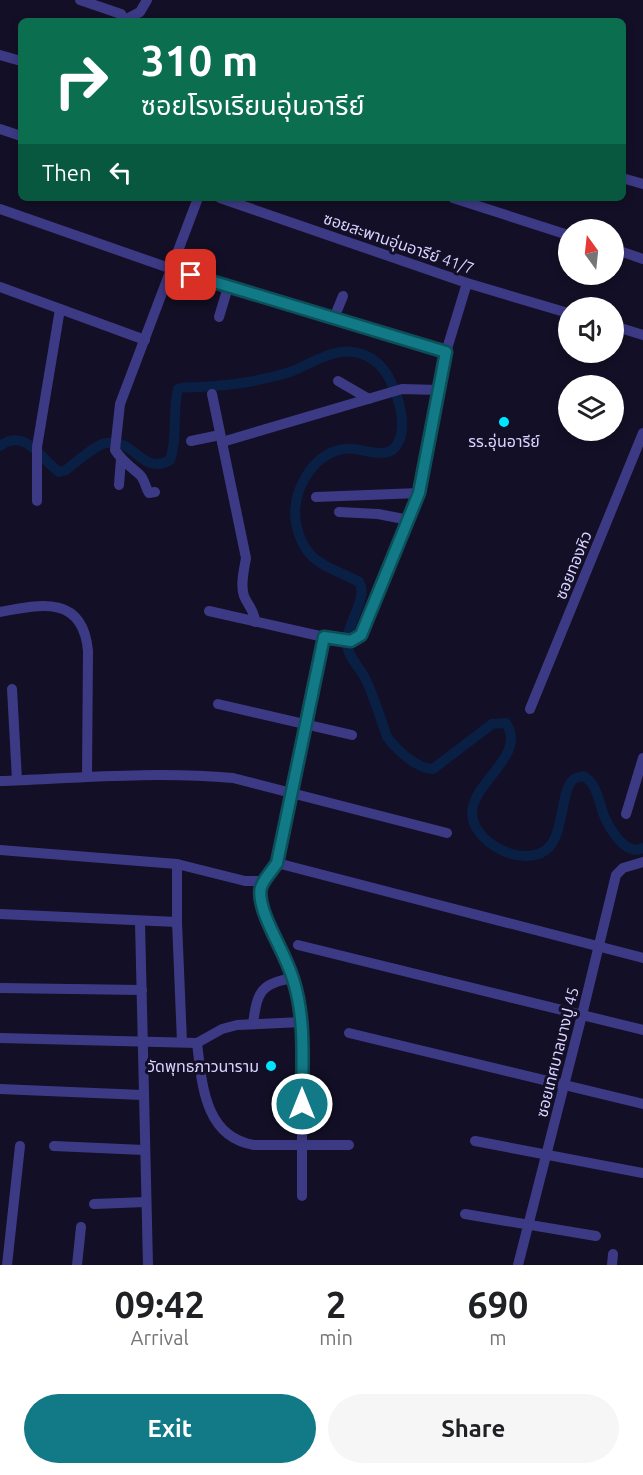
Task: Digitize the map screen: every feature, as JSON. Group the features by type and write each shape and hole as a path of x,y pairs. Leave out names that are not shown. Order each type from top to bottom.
{"street":[{"path":"80,0 121,14 124,18"},
{"path":"129,18 140,12 147,0"},
{"path":"0,55 18,61"},
{"path":"0,129 18,135"},
{"path":"626,179 643,184"},
{"path":"155,492 149,493 141,476 121,459 115,450 120,404 197,201"},
{"name":"ซอยสะพานอุ่นอารีย์ 41/7","path":"229,201 467,283 558,310"},
{"path":"462,201 558,232"},
{"path":"0,209 228,287 446,352"},
{"path":"624,252 643,258"},
{"path":"209,611 324,637 347,640 358,638 365,628 419,493 446,352 467,283"},
{"path":"0,287 145,340"},
{"path":"219,317 228,287"},
{"path":"334,318 343,296"},
{"path":"37,501 37,452 60,309"},
{"path":"624,329 643,335"},
{"path":"338,381 369,399"},
{"path":"191,441 221,438 396,391 438,390"},
{"path":"212,394 246,558 242,585 243,595 254,613 255,622"},
{"name":"ซอยทองหิว","path":"530,710 643,433"},
{"path":"119,486 121,459"},
{"path":"316,497 419,493"},
{"path":"339,512 378,513 409,520"},
{"path":"0,612 38,605 55,606 79,621 87,637 88,651 87,777"},
{"path":"302,1196 302,1022 293,978 261,902 262,881 277,863 308,724 324,637"},
{"path":"12,689 17,780"},
{"path":"218,704 352,735"},
{"path":"626,814 643,758"},
{"path":"0,781 203,775 233,778 447,834"},
{"path":"0,850 177,864 245,881 262,881"},
{"name":"ซอยเทศบาลบางปู 45","path":"518,1265 616,875 623,868 643,862"},
{"path":"277,863 643,958"},
{"path":"177,864 182,1042"},
{"path":"0,914 177,922"},
{"path":"140,922 147,1265"},
{"path":"298,945 643,1030"},
{"path":"253,1024 257,998 262,989 270,984 293,978"},
{"path":"0,988 142,990"},
{"path":"0,1038 197,1043 222,1029 237,1025 302,1022"},
{"path":"349,1032 643,1104"},
{"path":"197,1043 208,1108 225,1130 243,1143 349,1145"},
{"path":"0,1089 142,1095"},
{"path":"475,1141 643,1173"},
{"path":"7,1265 21,1146"},
{"path":"54,1146 144,1150"},
{"path":"94,1204 146,1202"},
{"path":"465,1214 596,1236"},
{"path":"77,1265 81,1227"}],"waterway":[{"path":"0,446 17,440 25,443 59,472 66,470 101,444 106,443 125,446 145,460 160,464 170,460 172,452 178,389 254,381 290,372 334,353 352,352 372,359 386,373 398,401 402,429 397,445 391,451 384,453 343,449 321,459 300,488 295,511 300,537 311,555 318,562 359,582 361,595 347,644 351,657 368,684 387,737 414,762 433,769 492,724 506,723 511,734 510,745 500,765 484,785 473,806 473,819 478,831 488,841 514,854 527,856 540,853 555,839 570,784 574,779 583,776 595,789 605,818 615,836 631,849 643,848"}],"place":[{"name":"รร.อุ่นอารีย์","path":"504,422"},
{"name":"วัดพุทธภาวนาราม","path":"271,1066"}],"route":[{"path":"191,275 446,352 419,493 365,628 358,638 351,641 324,637 308,724 277,863 262,881 260,894 264,912 293,978 299,1003 302,1022 302,1104"}]}
